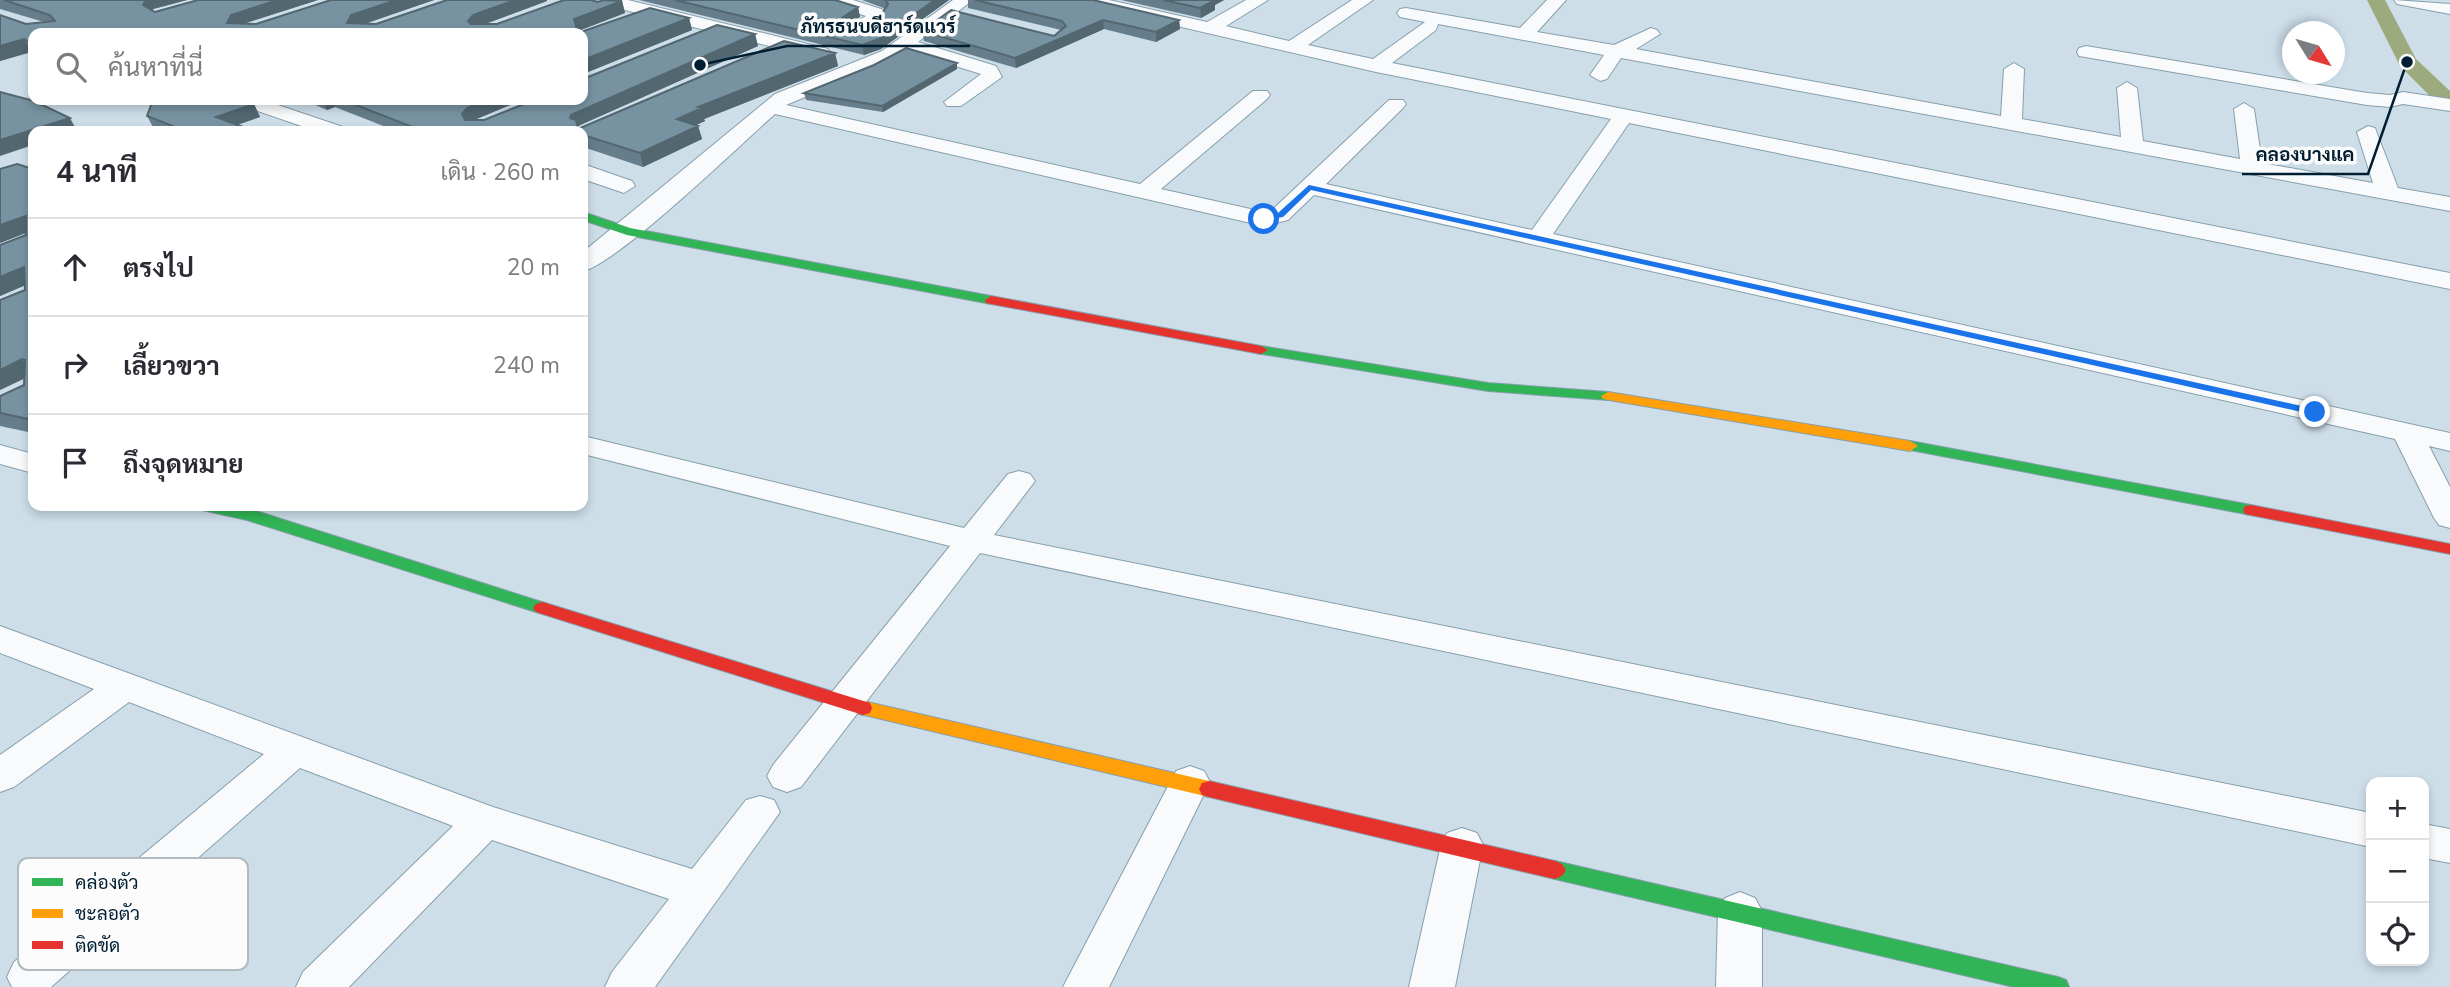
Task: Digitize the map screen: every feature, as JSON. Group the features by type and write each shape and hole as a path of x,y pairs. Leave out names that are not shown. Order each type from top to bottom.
{"street":[{"path":"607,0 867,65"},
{"path":"835,0 878,14 876,18 855,28"},
{"path":"1086,0 1376,66 2450,281"},
{"path":"1134,11 1155,0"},
{"path":"1210,28 1259,0"},
{"path":"1292,47 1364,0"},
{"path":"1524,35 1557,0"},
{"path":"2403,0 2450,9"},
{"path":"588,260 627,231 770,107 795,91 867,65 904,44 957,5 976,17"},
{"path":"617,25 652,11"},
{"path":"1406,13 2450,204"},
{"path":"1376,66 1430,26"},
{"path":"693,38 718,28"},
{"path":"1580,107 1616,52 1651,34"},
{"path":"759,55 785,44"},
{"path":"904,44 989,70 992,77 954,102"},
{"path":"2086,52 2367,99 2390,101 2407,98 2443,104"},
{"path":"2011,124 2014,69"},
{"path":"2127,88 2133,146"},
{"path":"1145,191 1260,95"},
{"path":"770,107 1264,219 1280,215 1396,104"},
{"path":"257,105 310,126"},
{"path":"2244,109 2252,168"},
{"path":"1538,239 1624,115"},
{"path":"2368,132 2388,193"},
{"path":"588,173 624,186"},
{"path":"1309,187 2450,442"},
{"path":"588,218 627,231 1227,344 1488,387 1632,398 1700,409 2109,482 2450,549"},
{"path":"2407,432 2450,518"},
{"path":"588,445 972,541 2366,829"},
{"path":"0,454 28,462"},
{"path":"787,776 1019,481"},
{"path":"259,511 846,704 1462,845 2058,987"},
{"path":"0,639 485,821 702,891"},
{"path":"0,776 125,686"},
{"path":"169,858 296,749"},
{"path":"1086,987 1190,782"},
{"path":"628,987 760,813"},
{"path":"319,987 485,821"},
{"path":"2429,842 2450,846"},
{"path":"1432,987 1462,845"},
{"path":"1739,987 1740,911"},
{"path":"30,977 38,970"}],"building":[{"path":"4,0 146,0 143,5 155,12 198,0 278,0 231,15 227,23 256,24 331,0 396,0 351,15 347,23 376,24 447,0 515,0 473,15 468,21 471,24 497,24 564,0 622,1 574,19 577,28 28,28 28,41 24,39 0,46 0,15 26,24 55,21 50,15"},
{"path":"675,0 835,0 858,7 842,18 852,26 881,15 888,4 885,0 935,0 879,39 862,45"},
{"path":"975,0 1093,0 1179,20 1156,32 1103,20 1015,58 922,31 951,10 1054,36 1066,26 1062,21"},
{"path":"1163,0 1215,0 1200,8"},
{"path":"650,8 689,18 588,58 588,30"},
{"path":"717,25 755,34 571,115 570,118 576,120 577,126 410,126 356,105 474,105 462,114 465,120 484,120 522,105 588,105 588,77"},
{"path":"784,41 835,53 698,107 702,108 677,119 698,126 640,153 588,137 588,126 585,126"},
{"path":"906,48 957,63 882,106 804,93 874,65"},
{"path":"0,92 28,99 28,105 42,105 70,118 45,126 28,126 28,131 0,140"},
{"path":"151,105 251,105 216,117 240,126 172,126 147,116"},
{"path":"17,164 28,167 28,419 0,413 0,396 24,385 25,360 0,370 0,300 25,290 24,267 0,277 0,245 26,235 26,216 0,225 0,169"}],"waterway":[{"path":"2376,0 2407,62 2450,103"}],"traffic: fast":[{"path":"588,218 627,231 991,300"},
{"path":"1261,350 1488,387 1608,396"},
{"path":"1910,446 2251,510"},
{"path":"231,511 542,608"},
{"path":"1555,870 2058,987"}],"traffic: slow":[{"path":"1608,396 1910,446"},
{"path":"863,708 1209,789"}],"traffic: jam":[{"path":"991,300 1261,350"},
{"path":"2251,510 2450,549"},
{"path":"542,608 863,708"},
{"path":"1209,789 1555,870"}],"place":[{"name":"คลองบางแค","path":"2407,62"},
{"name":"ภัทรธนบดีฮาร์ดแวร์","path":"700,65"}],"route":[{"path":"1264,219 1273,219 1280,215 1309,187 2315,412"}]}
